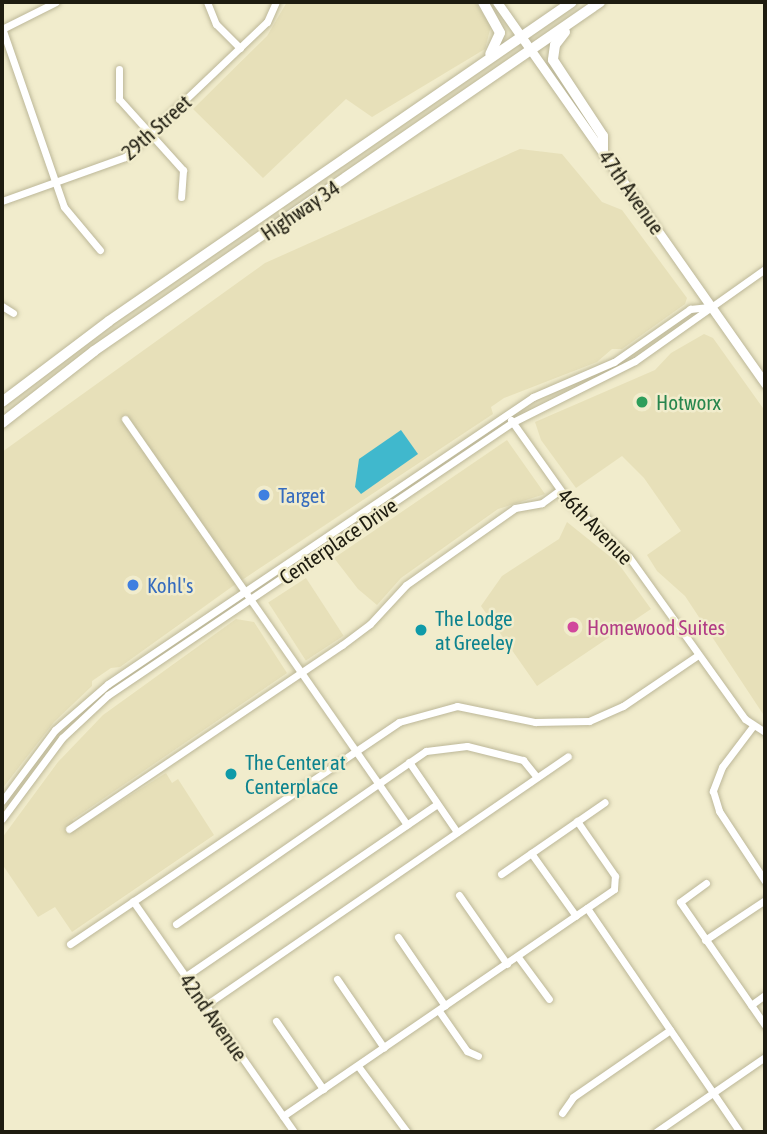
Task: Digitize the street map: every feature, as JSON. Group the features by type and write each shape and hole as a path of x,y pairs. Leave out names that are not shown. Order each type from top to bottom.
{"highway":[{"path":"446,90 499,43 499,26 483,2"},
{"name":"Highway 34","path":"2,402 109,321 572,2"},
{"path":"602,2 559,38 552,52 555,65 603,136 603,150"},
{"name":"Highway 34","path":"2,423 94,351 602,2"}],"main road":[{"name":"47th Avenue","path":"497,2 765,384"}],"street":[{"path":"56,2 2,28 64,207 100,250"},
{"path":"207,2 216,24 240,48"},
{"name":"29th Street","path":"2,201 114,164 151,135 268,22 276,2"},
{"path":"119,69 119,99 183,170 181,197"},
{"name":"Centerplace Drive","path":"2,819 90,709 513,422 635,362 765,269"},
{"path":"2,306 13,313"},
{"name":"Centerplace Drive","path":"2,801 55,730 85,700 533,397 614,362 691,309 710,307"},
{"name":"46th Avenue","path":"507,414 560,490 629,557 698,655 753,726"},
{"path":"125,419 407,825"},
{"path":"69,829 370,624 412,580 515,508 542,503 560,490"},
{"path":"70,944 399,722 437,708 476,708 555,724 589,721 623,706 698,655"},
{"path":"765,732 753,726 722,767 713,791 719,811 765,881"},
{"path":"176,924 409,762 441,747 467,746 523,760 537,777"},
{"path":"206,1005 568,756"},
{"path":"409,762 457,832"},
{"path":"501,874 605,802"},
{"path":"186,976 437,804"},
{"path":"283,1116 614,889 615,876 577,821"},
{"path":"531,853 576,916"},
{"path":"706,883 680,902 765,1025"},
{"path":"459,895 507,964"},
{"path":"705,940 765,900"},
{"name":"42nd Avenue","path":"133,901 294,1132"},
{"path":"587,908 740,1132"},
{"path":"398,937 467,1051 478,1056"},
{"path":"518,957 549,999"},
{"path":"337,979 384,1048"},
{"path":"751,1005 765,995"},
{"path":"276,1021 323,1089"},
{"path":"562,1113 573,1097 670,1030"},
{"path":"656,1132 765,1057"},
{"path":"358,1066 407,1132"}],"shaded area":[{"path":"287,2 475,2 491,26 485,49 372,117 346,99 263,178 193,109 267,36"},
{"path":"520,149 562,154 602,202 622,210 687,298 685,304 622,349 612,349 597,362 504,398 491,407 493,414 233,586 120,667 111,668 92,681 92,686 54,722 2,789 2,452 265,263"},
{"path":"704,334 713,338 765,411 765,717 685,596 657,571 647,555 681,531 644,478 622,456 576,488 541,440 535,422 655,370 671,353"},
{"path":"507,440 545,494 498,509 401,578 377,605 358,589 334,558"},
{"path":"567,522 618,563 651,609 537,686 481,606 502,576 559,539"},
{"path":"306,578 344,636 306,660 268,603"},
{"path":"236,619 254,622 287,673 72,820 81,826 166,773 172,783 178,779 214,835 72,932 55,907 38,917 2,864 2,838 58,762 103,715"}],"water":[{"path":"401,430 418,454 361,494 355,487 359,459"}],"place":[{"name":"Hotworx","path":"642,402"},
{"name":"Target","path":"264,495"},
{"name":"Kohl's","path":"133,585"},
{"name":"Homewood Suites","path":"573,627"},
{"name":"The Lodge at Greeley","path":"421,630"},
{"name":"The Center at Centerplace","path":"231,774"}]}
